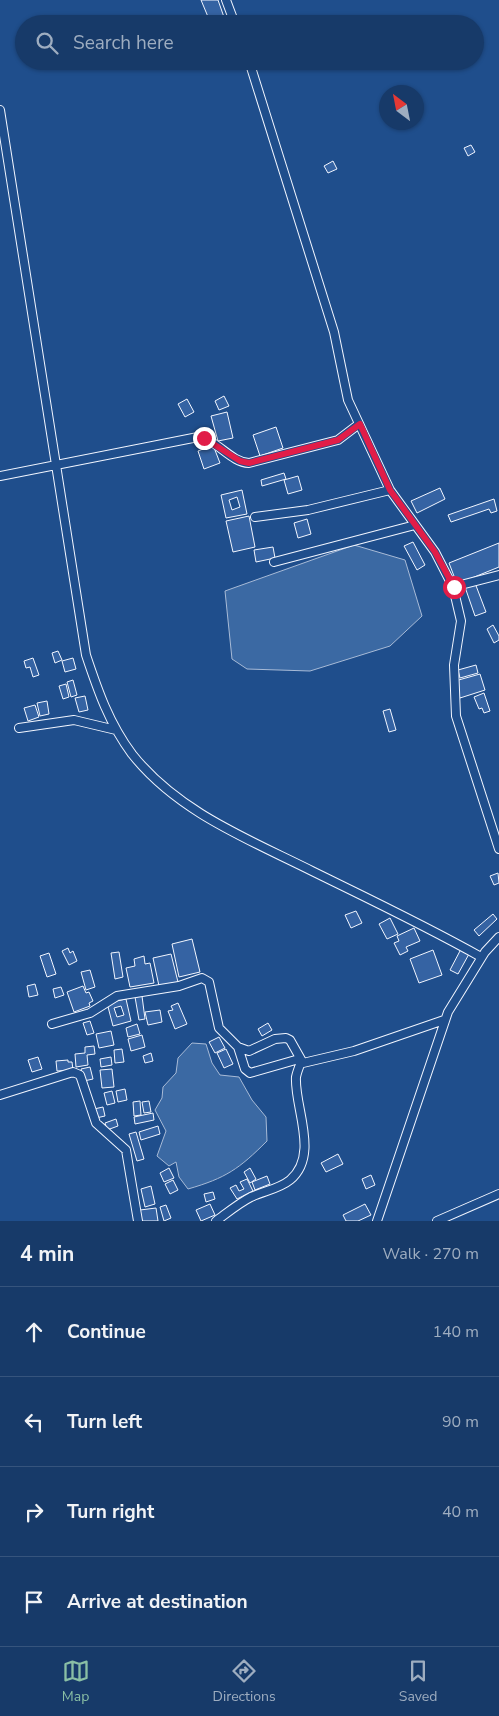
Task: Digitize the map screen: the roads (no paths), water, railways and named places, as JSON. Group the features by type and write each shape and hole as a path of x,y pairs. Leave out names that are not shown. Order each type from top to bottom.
{"street":[{"path":"226,0 232,15"},
{"path":"252,70 334,332 344,387 390,490 435,552 454,587 462,621 454,665 456,716 499,849"},
{"path":"0,110 62,464 86,655 103,707 116,730 133,755 156,780 203,816 483,955"},
{"path":"0,476 198,437 208,440 240,461 249,463 338,440 360,424"},
{"path":"255,516 308,510 390,490"},
{"path":"274,562 415,525"},
{"path":"454,587 499,576"},
{"path":"19,728 74,720 116,730"},
{"path":"377,1221 444,1020 462,986 483,955 496,940"},
{"path":"52,1024 90,1013 117,996 172,988 202,978 209,982 217,1025 238,1047 245,1069 250,1073 300,1060"},
{"path":"238,1047 249,1051 275,1040 286,1038 292,1044 300,1060 307,1064 354,1051 444,1020"},
{"path":"216,1221 250,1197 283,1185 294,1177 298,1170 303,1154 303,1114 296,1078 300,1060"},
{"path":"0,1094 73,1072 80,1075 96,1123 126,1150 138,1221"},
{"path":"436,1221 499,1194"}],"water":[{"path":"354,545 405,560 422,616 390,646 310,671 247,669 232,659 225,591"},
{"path":"192,1043 206,1044 212,1063 220,1075 239,1077 252,1100 266,1117 267,1141 240,1166 212,1181 188,1189 179,1177 176,1162 169,1166 157,1156 166,1131 155,1110 162,1098 163,1087 176,1073 178,1058"}]}
